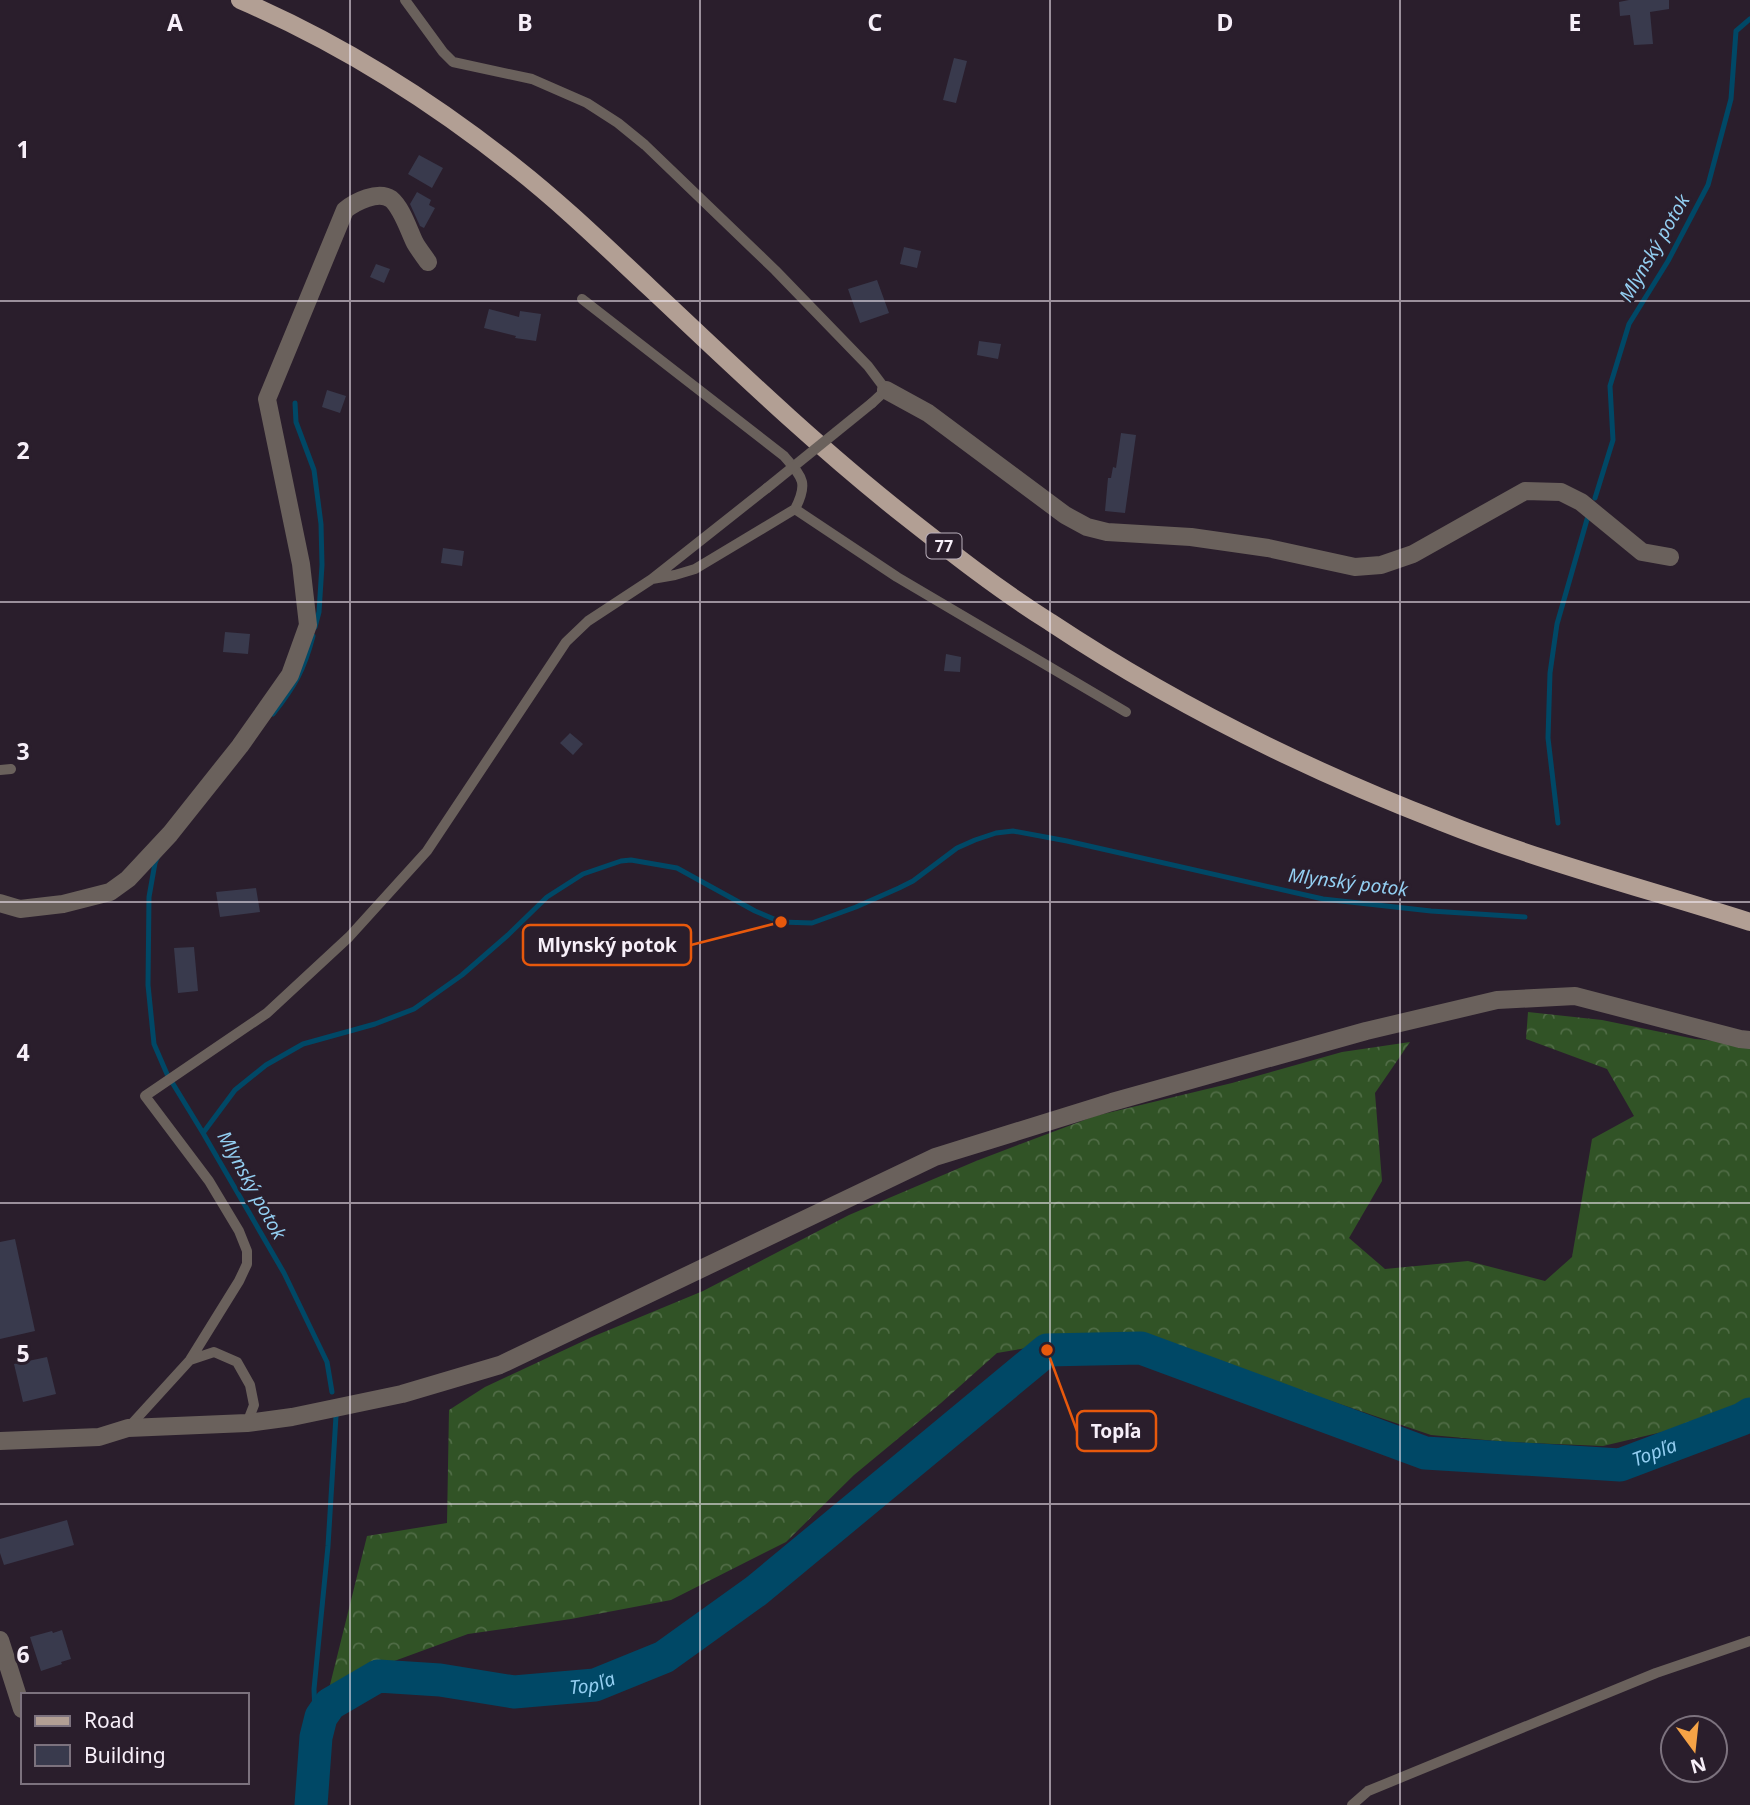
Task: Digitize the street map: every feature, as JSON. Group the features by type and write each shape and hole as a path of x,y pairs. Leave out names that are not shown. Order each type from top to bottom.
{"main road":[{"name":"77","path":"240,0 321,39 383,75 516,168 590,231 834,459 969,565 1048,621 1114,663 1208,715 1369,793 1542,858 1750,922"}],"street":[{"path":"0,904 20,909 64,904 110,892 128,879 170,834 240,746 290,676 308,625 301,564 267,399 345,210 370,197 393,200 428,262"},
{"path":"886,390 928,413 1065,515 1087,527 1107,532 1191,537 1268,548 1354,567 1381,565 1413,554 1525,491 1562,492 1581,502 1642,552 1670,557"},
{"path":"0,1441 99,1437 128,1428 247,1423 326,1411 402,1394 500,1365 936,1157 1112,1102 1366,1031 1497,1000 1575,996 1750,1040"},
{"path":"0,1640 21,1706"}],"lane":[{"path":"128,1428 190,1360 247,1264 247,1251 239,1231 209,1181 145,1096 267,1013 349,937 428,851 566,642 588,621 652,579 886,390 868,366 775,270 645,145 618,123 587,103 532,79 453,62 405,0"},
{"path":"582,299 784,456 802,477 803,488 794,509 695,569 652,579"},
{"path":"794,509 897,577 1126,712"},
{"path":"190,1360 214,1352 237,1362 250,1385 254,1405 247,1423"},
{"path":"1352,1805 1368,1791 1406,1775 1656,1673 1750,1641"}],"green space":[{"path":"1528,1012 1602,1020 1695,1039 1750,1044 1750,1398 1717,1419 1603,1446 1507,1442 1431,1435 1237,1369 1091,1337 997,1353 854,1475 786,1542 671,1600 571,1619 468,1634 367,1671 326,1701 367,1536 447,1523 449,1410 485,1387 592,1337 703,1291 849,1215 976,1161 1095,1116 1232,1083 1342,1052 1410,1042 1375,1093 1382,1181 1349,1238 1385,1269 1468,1261 1545,1281 1572,1257 1592,1139 1634,1116 1607,1069 1526,1039"}],"building":[{"path":"1669,0 1669,9 1650,12 1653,44 1634,45 1630,15 1620,16 1619,2"},
{"path":"954,58 967,61 956,103 943,100"},
{"path":"419,155 443,168 432,188 408,174"},
{"path":"417,192 431,200 429,205 435,208 424,228 420,226 410,204"},
{"path":"904,247 921,251 917,268 900,264"},
{"path":"376,264 390,269 384,283 370,277"},
{"path":"877,280 889,313 860,323 848,289"},
{"path":"489,309 519,317 520,311 541,314 536,341 515,338 516,336 484,328"},
{"path":"979,341 1001,344 998,359 977,355"},
{"path":"327,390 346,396 340,413 322,407"},
{"path":"1121,433 1136,435 1125,513 1105,511 1108,478 1111,478 1113,467 1116,468"},
{"path":"443,548 464,551 462,566 441,563"},
{"path":"225,632 250,634 248,654 223,652"},
{"path":"946,654 961,657 960,672 944,671"},
{"path":"570,733 583,744 573,755 560,743"},
{"path":"256,888 260,912 220,917 216,892"},
{"path":"194,947 198,991 178,993 174,948"},
{"path":"15,1239 35,1331 0,1339 0,1242"},
{"path":"47,1357 56,1394 23,1402 14,1364"},
{"path":"67,1520 74,1545 4,1565 0,1553 0,1539"},
{"path":"62,1630 71,1659 41,1671 30,1637"}],"waterway":[{"name":"Mlynský potok","path":"1595,498 1613,440 1610,386 1629,324 1668,261 1708,185 1731,99 1736,31 1750,19"},
{"path":"295,403 296,422 314,470 321,524 322,565 319,612 315,627"},
{"name":"Mlynský potok","path":"1558,823 1548,738 1550,673 1557,624 1588,516"},
{"path":"273,714 298,677 313,636"},
{"name":"Mlynský potok","path":"332,1392 327,1362 284,1273 203,1133 235,1090 266,1065 303,1044 375,1024 414,1009 462,975 547,897 583,874 631,860 677,868 755,911 781,922 812,923 856,907 913,881 957,848 996,833 1013,831 1323,899 1431,911 1525,917"},
{"path":"157,858 149,897 148,985 154,1044 167,1074 203,1133"},
{"name":"Topľa","path":"311,1805 316,1737 321,1717 330,1704 378,1676 440,1680 514,1692 595,1685 664,1657 756,1591 1047,1350 1141,1348 1425,1453 1620,1465 1750,1414"},
{"name":"Mlynský potok","path":"316,1737 314,1689 328,1546 336,1416"}],"place":[{"name":"Mlynský potok","path":"781,922"},
{"name":"Topľa","path":"1047,1350"}]}
